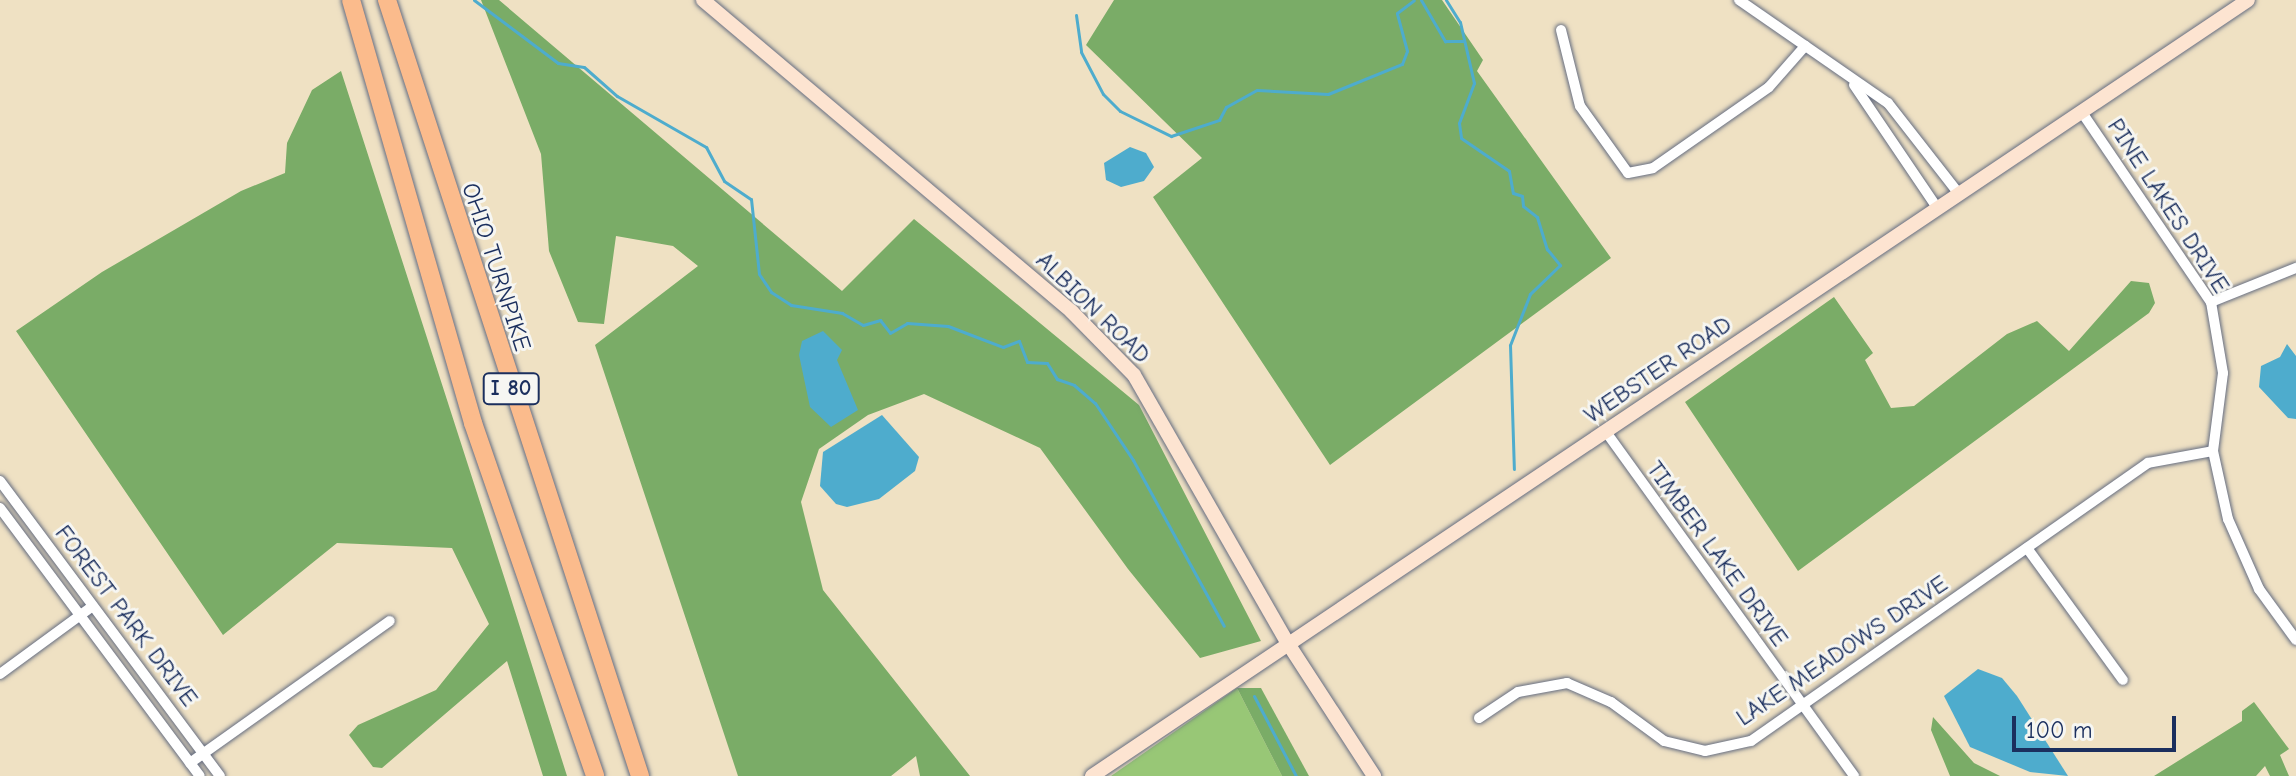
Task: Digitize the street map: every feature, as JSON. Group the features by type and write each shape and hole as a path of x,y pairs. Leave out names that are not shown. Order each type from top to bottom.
{"highway":[{"name":"I 80","path":"351,0 473,423 595,776"},
{"name":"OHIO TURNPIKE","path":"387,0 640,776"}],"street":[{"name":"ALBION ROAD","path":"703,0 1072,312 1134,375 1287,642 1374,776"},
{"path":"1739,0 1847,78 1888,103 1912,128 1959,194"},
{"name":"WEBSTER ROAD","path":"1092,776 1287,642 1606,432 2248,0"},
{"path":"1561,30 1580,106 1628,173 1653,168 1769,87 1805,46"},
{"path":"1847,78 1938,209"},
{"name":"PINE LAKES DRIVE","path":"2081,111 2211,302 2223,373 2213,451 2228,519 2259,589 2296,640"},
{"path":"2211,302 2296,268"},
{"name":"TIMBER LAKE DRIVE","path":"1606,432 1854,776"},
{"name":"LAKE MEADOWS DRIVE","path":"1479,718 1518,692 1567,683 1611,702 1664,741 1705,751 1751,741 2148,463 2213,451"},
{"name":"FOREST PARK DRIVE","path":"0,481 220,776"},
{"name":"FOREST PARK DRIVE","path":"0,508 200,776"},
{"path":"2027,548 2123,680"},
{"path":"0,674 93,606"},
{"path":"190,763 390,621"}],"green space":[{"path":"481,0 499,0 842,291 914,219 1139,405 1261,641 1200,658 1128,569 1040,448 924,394 868,415 819,449 801,502 823,590 970,776 920,776 916,756 891,776 738,776 595,345 698,266 673,246 616,236 604,324 578,322 549,251 541,154"},
{"path":"1114,0 1442,0 1483,60 1477,71 1611,258 1330,465 1153,197 1202,158 1086,45"},
{"path":"341,71 567,776 543,776 507,661 382,768 373,767 349,735 358,725 436,690 489,624 452,548 337,543 223,635 16,331 102,272 241,191 285,173 287,143 312,90"},
{"path":"2131,281 2149,283 2155,303 2149,313 1798,571 1685,402 1834,297 1873,353 1865,360 1891,408 1914,406 2007,334 2037,321 2069,351"},
{"path":"1237,688 1282,776 1111,776"},
{"path":"1237,688 1261,688 1309,776 1282,776"},
{"path":"2254,702 2289,749 2280,755 2289,776 2270,776 2265,766 2256,776 2154,776 2242,721 2242,711"},
{"path":"1933,717 1974,763 2000,776 1950,776 1931,730"}],"water":[{"path":"1130,147 1146,153 1154,167 1144,181 1121,187 1106,180 1104,163"},
{"path":"823,331 842,350 837,360 858,410 831,427 810,407 799,355 802,341"},
{"path":"2287,344 2296,356 2296,419 2288,418 2259,387 2261,366 2280,357"},
{"path":"882,415 919,457 915,471 879,499 847,507 836,504 820,486 823,452"},
{"path":"1978,669 2002,678 2068,776 2030,772 1970,747 1944,696"}],"waterway":[{"path":"474,0 558,63 584,67 617,96 706,147 724,181 751,199 759,274 771,292 791,305 842,313 863,325 880,320 890,333 907,323 948,326 1003,347 1019,341 1027,362 1047,363 1057,379 1074,385 1095,403 1133,460 1224,626"},
{"path":"1076,15 1081,52 1103,94 1120,111 1171,136 1219,120 1226,107 1257,90 1328,94 1402,64 1407,51 1397,13 1414,0"},
{"path":"1421,0 1445,41 1464,41"},
{"path":"1446,0 1460,22 1474,83 1459,123 1461,138 1509,171 1513,193 1522,196 1523,206 1537,217 1547,249 1560,265 1530,294 1510,345 1514,469"},
{"path":"1254,696 1296,776"}]}
